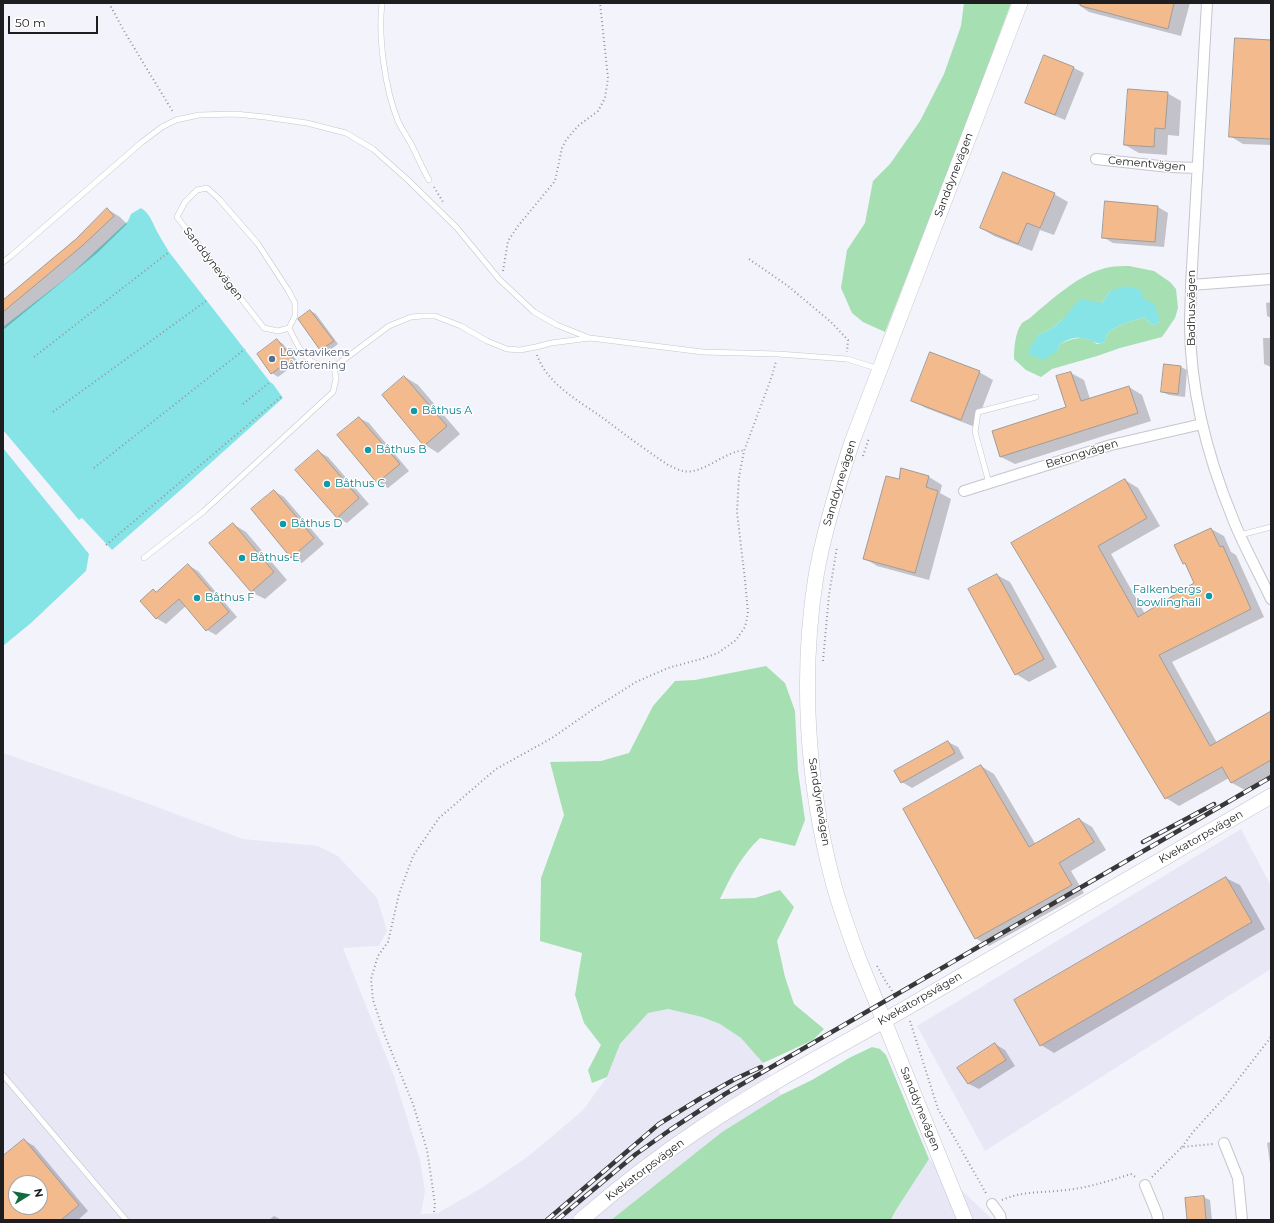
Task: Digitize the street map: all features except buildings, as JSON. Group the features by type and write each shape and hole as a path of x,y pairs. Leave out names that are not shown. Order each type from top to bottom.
{"street":[{"name":"Sanddynevägen","path":"965,1220 884,1021 844,917 833,882 821,829 808,720 810,626 816,576 839,480 852,442 1020,3"},
{"name":"Badhusvägen","path":"1207,3 1191,284 1190,325 1194,373 1202,424 1215,469 1240,535 1271,599"},
{"name":"Cementvägen","path":"1096,159 1169,167 1198,168"},
{"path":"1191,284 1271,279"},
{"name":"Betongvägen","path":"964,491 1111,444 1202,424"},
{"name":"Kvekatorpsvägen","path":"582,1220 673,1147 800,1067 884,1021 1271,796"},
{"path":"1224,1143 1238,1178 1242,1220"},
{"path":"1144,1184 1157,1214 1158,1220"},
{"path":"992,1204 1000,1215 1001,1220"}],"lane":[{"path":"382,3 382,37 390,95 398,121 430,180"},
{"path":"3,262 142,142 162,127 176,120 199,115 235,114 307,123 346,133 373,149 408,180 456,228 499,279 534,312 557,325 590,338"},
{"name":"Sanddynevägen","path":"207,188 258,244 295,303 295,316 289,328 278,331 264,328 177,217 185,202 197,190 207,188"},
{"path":"289,328 297,344 310,362 324,367 334,366 389,326 411,317 435,316 461,326 487,341 508,349 520,350 551,343 590,338 703,352 778,354 847,359 880,370"},
{"path":"144,558 204,511 333,392 336,379 334,366"},
{"path":"989,483 975,432 978,412 1036,397"},
{"path":"1240,535 1271,527"},
{"path":"3,1075 126,1220"}],"path":[{"path":"109,3 124,31 173,111 176,120"},
{"path":"499,279 502,275 508,241 518,226 555,181 562,148 566,140 578,126 598,111 605,98 608,78 600,3"},
{"path":"430,180 443,201 437,209"},
{"path":"34,357 169,252"},
{"path":"749,259 788,286 831,322 845,336 848,340 847,359"},
{"path":"53,412 206,301"},
{"path":"536,347 537,356 542,367 552,380 570,395 668,465 684,472 694,471 739,450 744,451"},
{"path":"94,468 244,349"},
{"path":"434,1212 433,1190 427,1150 413,1104 385,1036 373,1000 372,979 378,956 388,942 399,894 413,856 439,818 496,769 552,738 636,682 668,668 718,653 736,640 745,627 748,613 737,512 739,477 744,451 772,376 778,354"},
{"path":"243,404 270,382"},
{"path":"106,544 282,396"},
{"path":"862,460 869,438"},
{"path":"822,665 829,595 838,543"},
{"path":"877,966 912,1023 938,1108 992,1204 1013,1195 1074,1189 1102,1183 1131,1174 1144,1184 1182,1147 1193,1132 1223,1099 1271,1037"},
{"path":"1182,1147 1224,1143"}],"shaded area":[{"path":"3,753 130,797 243,839 318,846 338,856 377,898 387,931 379,946 343,948 394,1076 420,1160 425,1191 421,1214 438,1213 483,1187 530,1155 583,1110 607,1077 620,1044 648,1013 668,1009 702,1017 720,1024 741,1038 763,1063 781,1095 722,1132 611,1220 3,1220"},
{"path":"1241,829 1271,886 1271,969 985,1151 917,1026"},
{"path":"929,1159 993,1220 892,1220 896,1210"}],"green space":[{"path":"964,3 1011,3 956,151 885,332 863,322 852,313 841,288 847,250 865,223 873,181 890,164 920,121 944,74 961,26"},
{"path":"1129,266 1154,271 1170,282 1176,289 1178,308 1175,318 1162,337 1052,369 1041,377 1026,370 1014,359 1016,336 1023,322 1029,319 1067,288 1088,275 1110,267","holes":["1110,291 1160,322 1152,325 1144,317 1111,330 1108,333 1105,342 1097,344 1088,339 1078,338 1060,344 1057,351 1038,335 1051,329 1063,319 1102,303"]},
{"path":"766,666 785,683 795,711 798,771 805,820 795,846 760,838 747,852 732,874 720,899 755,898 780,890 794,907 777,941 785,977 794,1004 824,1029 813,1040 763,1063 741,1038 720,1024 702,1017 668,1009 648,1013 620,1044 607,1077 592,1083 588,1070 601,1045 584,1023 575,995 582,953 540,941 541,878 564,815 550,762 601,761 629,753 653,706 675,681 695,680"},
{"path":"872,1047 880,1049 886,1055 929,1159 891,1220 611,1220 722,1132 781,1095"}],"water":[{"path":"141,208 150,217 169,252 283,398 112,550 82,518 79,520 3,430 3,327 70,275 128,221 131,214"},
{"path":"1125,286 1141,290 1143,298 1155,305 1160,322 1152,325 1144,317 1130,322 1111,330 1107,335 1105,342 1102,343 1084,338 1070,339 1060,344 1057,351 1043,360 1027,353 1038,335 1051,329 1063,319 1080,299 1102,303 1110,291"},
{"path":"3,448 89,554 86,571 31,623 3,646"}],"railway":[{"path":"557,1220 636,1154 725,1094 1271,777"},
{"path":"1143,842 1214,804"},
{"path":"547,1220 659,1124 701,1098 735,1079 761,1067"}],"place":[{"name":"Lövstavikens Båtförening","path":"272,359"},
{"name":"Båthus A","path":"414,411"},
{"name":"Båthus B","path":"368,450"},
{"name":"Båthus C","path":"327,484"},
{"name":"Båthus D","path":"283,524"},
{"name":"Båthus E","path":"242,558"},
{"name":"Falkenbergs bowlinghall","path":"1209,596"},
{"name":"Båthus F","path":"197,598"}]}
